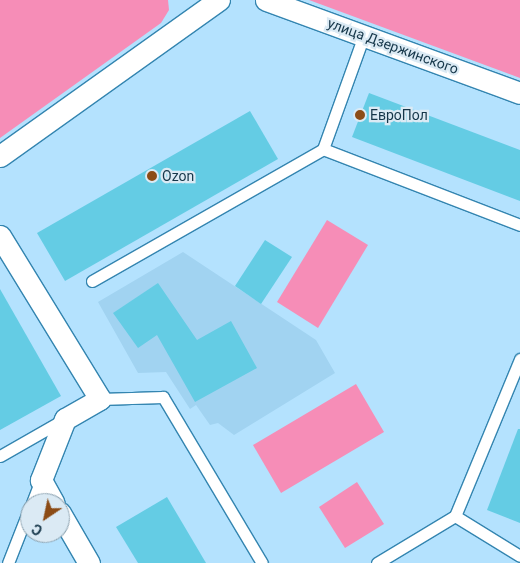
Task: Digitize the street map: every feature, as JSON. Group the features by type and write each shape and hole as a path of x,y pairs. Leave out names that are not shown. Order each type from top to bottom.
{"street":[{"path":"0,156 219,0"},
{"name":"улица Дзержинского","path":"266,0 520,93"},
{"path":"0,236 100,399 64,419 41,480 48,493"},
{"path":"70,530 89,563"}],"lane":[{"path":"92,282 323,149 364,35"},
{"path":"323,149 520,225"},
{"path":"376,563 455,516 520,358"},
{"path":"100,399 163,397 262,563"},
{"path":"0,456 64,419"},
{"path":"36,493 41,480"},
{"path":"455,516 520,556"},
{"path":"8,563 20,532"}],"shaded area":[{"path":"0,0 168,0 169,10 161,23 0,138"},
{"path":"309,0 520,0 520,78"},
{"path":"327,220 368,245 318,328 277,302"},
{"path":"183,252 316,340 335,373 234,435 218,423 210,425 196,405 190,409 166,372 138,373 98,302"},
{"path":"356,384 384,432 281,493 253,445"},
{"path":"357,482 384,524 345,548 319,507"}],"building":[{"path":"369,93 520,150 520,201 352,137"},
{"path":"250,111 278,159 65,281 37,233"},
{"path":"265,240 292,257 261,304 235,286"},
{"path":"158,283 197,340 231,321 257,368 195,402 157,335 138,348 113,313"},
{"path":"0,289 61,396 0,430"},
{"path":"518,429 520,429 520,523 487,510"},
{"path":"167,497 206,563 138,563 116,527"}],"place":[{"name":"ЕвроПол","path":"360,115"},
{"name":"Ozon","path":"152,176"}]}
